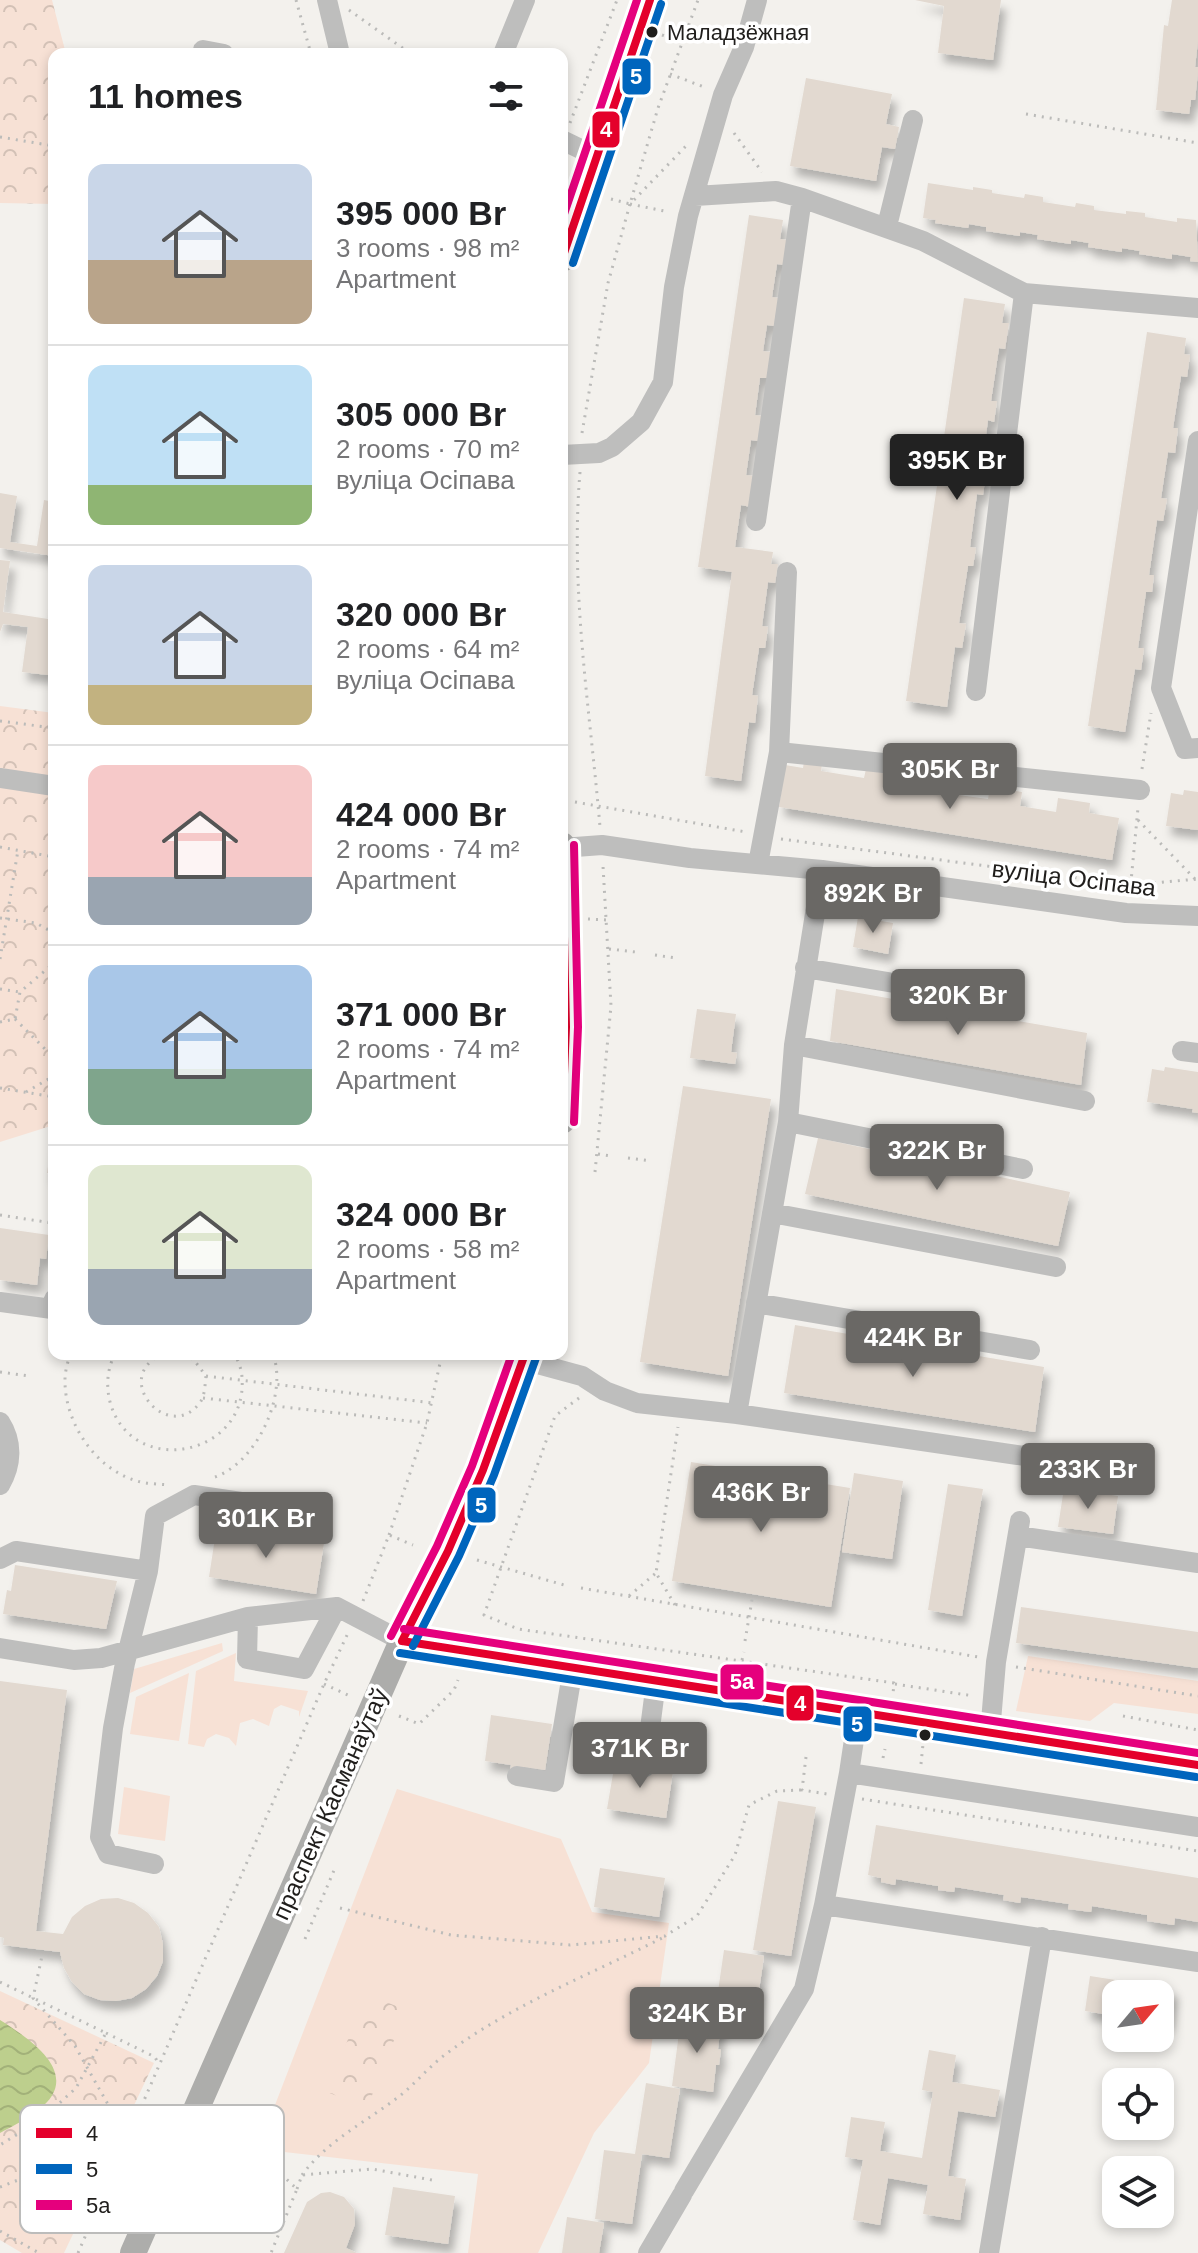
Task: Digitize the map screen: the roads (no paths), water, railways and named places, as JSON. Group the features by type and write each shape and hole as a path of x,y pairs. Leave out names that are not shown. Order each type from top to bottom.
{"main road":[{"path":"568,240 650,0"},
{"name":"праспект Касманаўтаў","path":"198,2105 402,1641 460,1524 523,1360"},
{"path":"402,1641 1198,1765"},
{"name":"праспект Касманаўтаў","path":"133,2253 142,2233"}],"street":[{"path":"327,0 339,48"},
{"path":"505,48 525,0"},
{"path":"571,455 599,453 628,436 641,422 659,392 688,216 723,95 744,47 757,0"},
{"path":"887,226 913,120"},
{"path":"568,143 595,156"},
{"path":"695,196 776,191 802,198 923,241 1024,293 1198,308"},
{"path":"756,521 802,198"},
{"path":"976,691 1024,293"},
{"path":"1198,441 1161,688 1185,749 1198,748"},
{"path":"758,864 779,752 787,572"},
{"path":"779,752 1140,790"},
{"path":"0,778 48,785"},
{"name":"вуліца Осіпава","path":"568,847 602,845 822,870 1126,913 1198,916"},
{"path":"737,1414 788,1122 794,1045 822,870"},
{"path":"805,968 959,994"},
{"path":"794,1045 1085,1101"},
{"path":"788,1122 1023,1169"},
{"path":"772,1213 1056,1267"},
{"path":"0,1302 48,1308"},
{"path":"756,1303 1030,1350"},
{"path":"533,1360 582,1376 605,1391 637,1403 737,1414 1052,1460"},
{"path":"0,1422 10,1449 7,1470 0,1485"},
{"path":"154,1864 108,1854 100,1837 113,1728 125,1663 148,1571 155,1516 194,1495 318,1513"},
{"path":"990,1733 996,1662 1019,1529 1198,1563"},
{"path":"0,1559 16,1551 148,1571"},
{"path":"248,1617 247,1659 304,1669 337,1607"},
{"path":"0,1648 74,1660 101,1658 248,1617 337,1607 402,1641"},
{"path":"517,1776 554,1782 573,1668"},
{"path":"645,1767 656,1682"},
{"path":"648,2253 804,1989 824,1905 858,1713"},
{"path":"849,1773 1198,1827"},
{"path":"824,1905 1198,1962"},
{"path":"989,2253 1042,1937"}],"water":[{"path":"0,2020 25,2037 48,2059 55,2071 56,2084 51,2097 43,2105 20,2105 20,2122 0,2133"}],"place":[{"name":"Маладзёжная","path":"652,32"}]}
